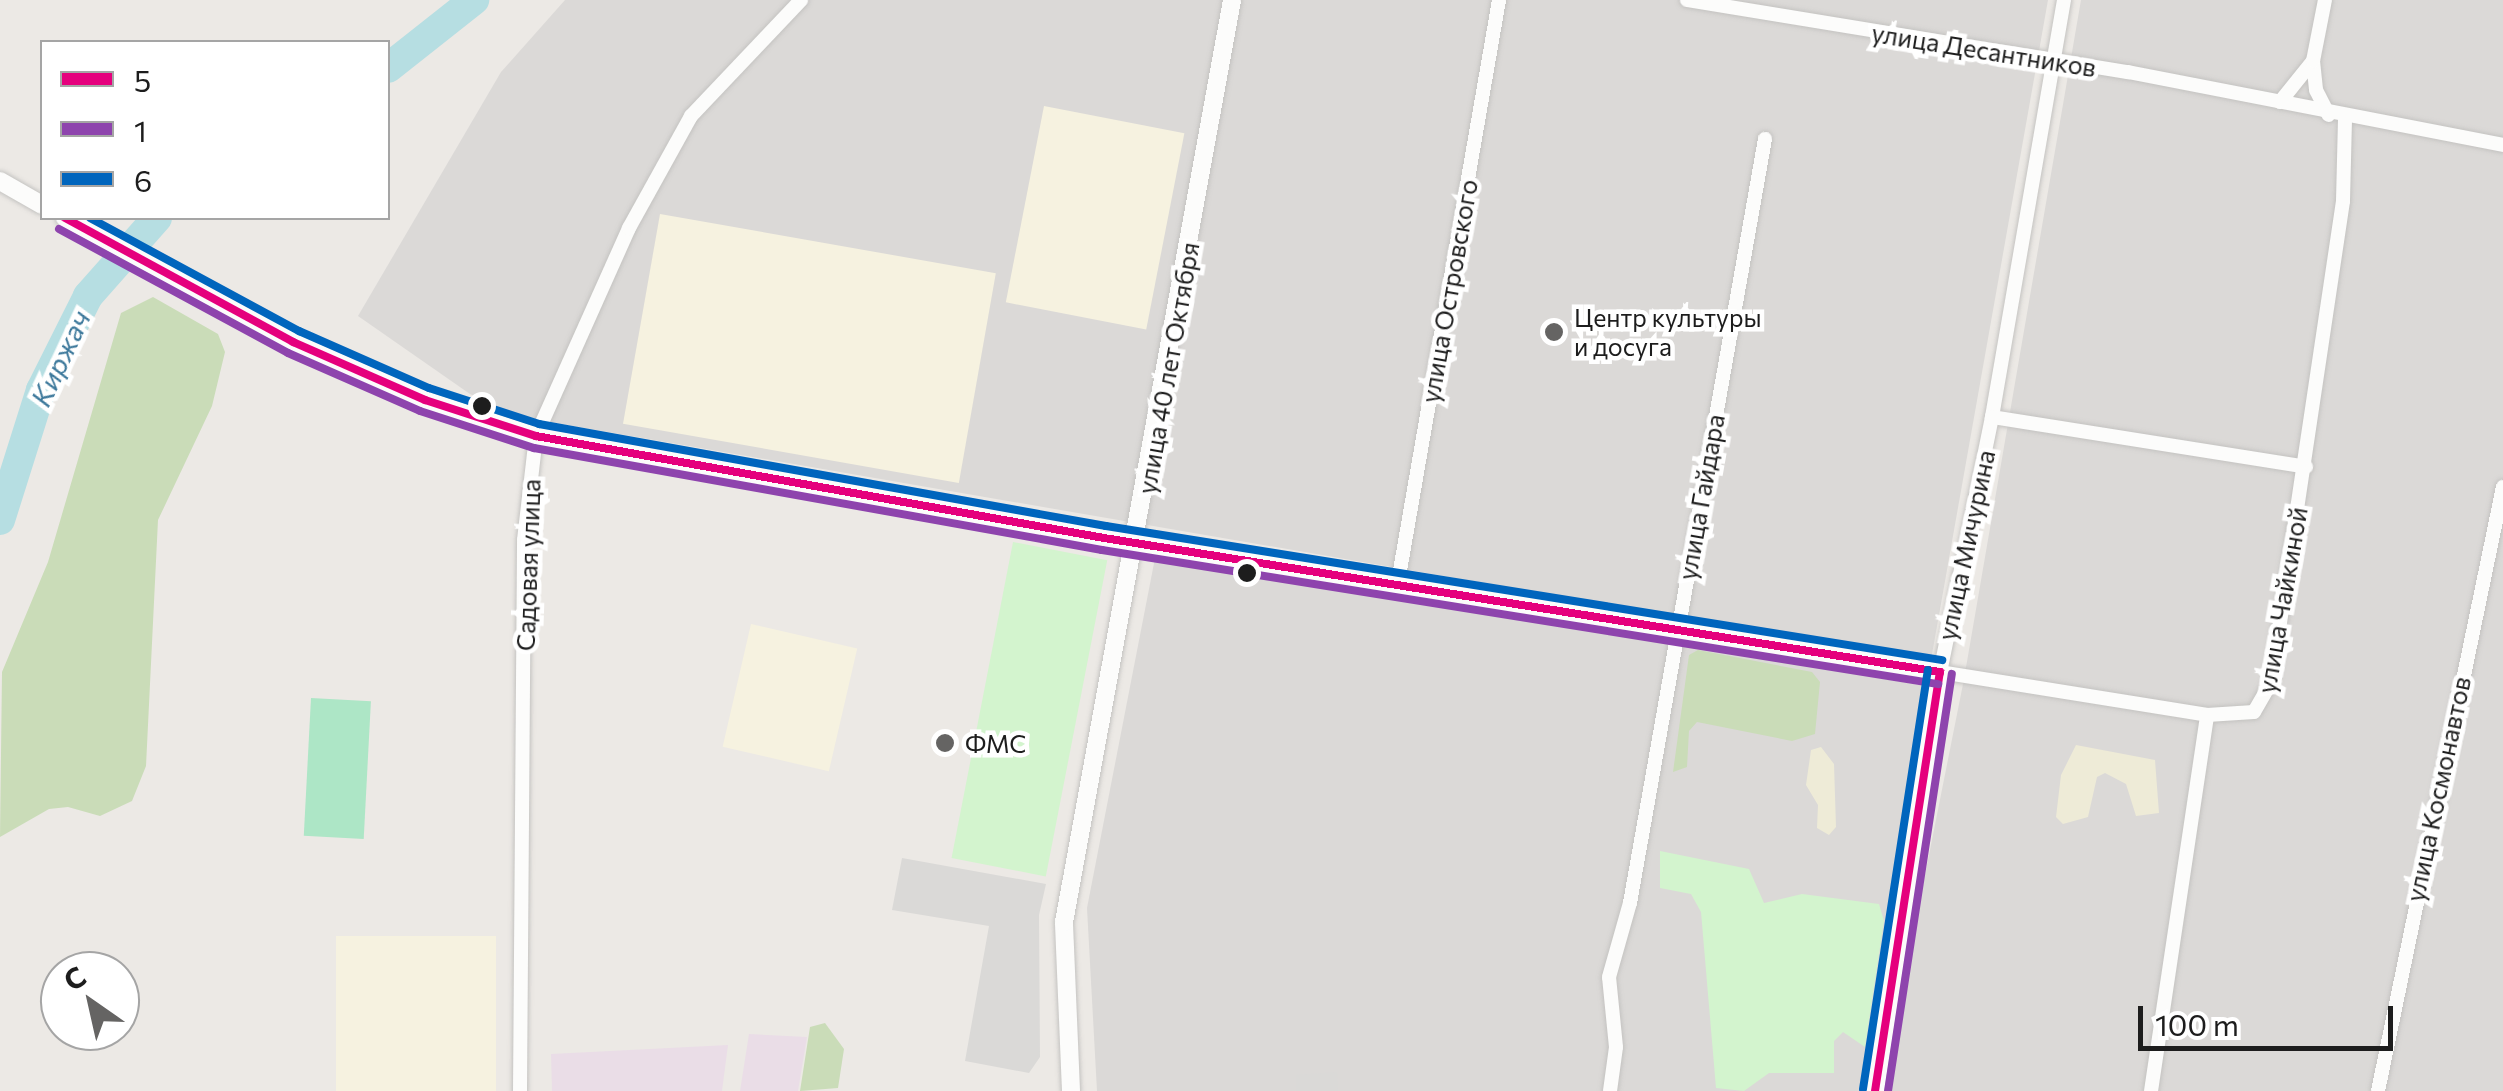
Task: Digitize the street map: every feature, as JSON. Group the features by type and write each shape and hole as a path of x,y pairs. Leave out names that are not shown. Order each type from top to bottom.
{"street":[{"name":"Садовая улица","path":"520,1091 524,540 536,436 629,228 692,116 801,0"},
{"name":"улица 40 лет Октября","path":"1071,1091 1064,922 1232,0"},
{"name":"улица Островского","path":"1398,582 1499,0"},
{"name":"улица Десантников","path":"1688,0 2280,102 2345,119"},
{"name":"улица Мичурина","path":"1875,1091 1940,672 1992,417 2064,0"},
{"path":"2325,0 2313,60 2316,90 2329,115"},
{"path":"2280,102 2313,60"},
{"path":"2345,119 2503,145"},
{"name":"улица Чайкиной","path":"1940,672 2207,715 2243,717 2268,696 2344,201 2345,119"},
{"name":"улица Гайдара","path":"1610,1091 1616,1047 1609,977 1630,903 1764,140"},
{"path":"0,180 40,204"},
{"path":"69,220 227,306 425,400 536,436 1134,543 1398,582 1940,672"},
{"path":"1992,417 2306,467"},
{"name":"улица Космонавтов","path":"2378,1091 2503,487"},
{"path":"2150,1091 2207,715"}],"shaded area":[{"path":"565,0 2048,0 1931,660 515,416 470,394 358,316 501,72"},
{"path":"2081,0 2503,0 2503,1091 1882,1091 1964,679"},
{"path":"1044,106 1184,133 1146,330 1006,302"},
{"path":"660,214 996,273 959,483 623,424"},
{"path":"1156,553 1931,687 1868,1091 1097,1091 1087,908"},
{"path":"751,624 857,649 829,771 723,747"},
{"path":"2076,745 2155,760 2159,813 2136,816 2126,784 2105,773 2097,777 2088,817 2063,824 2056,817 2061,775"},
{"path":"1821,747 1834,764 1836,827 1829,835 1817,828 1818,805 1806,785 1811,750"},
{"path":"902,858 1046,884 1039,915 1040,1057 1029,1073 965,1061 989,926 892,910"},
{"path":"336,936 496,936 496,1091 336,1091"},
{"path":"749,1034 807,1037 798,1091 740,1091"},
{"path":"728,1045 722,1091 552,1091 551,1054"},
{"path":"1337,1072 1338,1091 1296,1091 1296,1075"}],"green space":[{"path":"153,297 218,334 225,352 212,406 158,520 146,766 132,801 100,816 68,807 49,809 0,837 2,672 48,562 121,313"},
{"path":"1013,542 1107,560 1046,876 952,858"},
{"path":"1698,650 1812,672 1820,682 1815,734 1792,741 1697,722 1689,731 1687,767 1673,772 1689,655"},
{"path":"311,698 371,701 364,839 304,836"},
{"path":"1660,851 1749,869 1764,903 1802,894 1879,904 1884,921 1865,1047 1843,1032 1834,1041 1834,1073 1769,1073 1744,1091 1716,1088 1701,912 1691,894 1660,888"},
{"path":"825,1023 844,1049 838,1088 800,1091 810,1027"}],"waterway":[{"name":"Киржач","path":"390,66 474,0"},
{"name":"Киржач","path":"0,520 41,390 88,296 155,220"}],"transit line":[{"name":"5","path":"69,220 293,342 425,400 536,436 1104,538 1940,672"},
{"name":"6","path":"94,220 299,331 429,388 539,424 1106,526 1942,660"},
{"name":"1","path":"59,229 288,353 420,411 534,448 1102,550 1938,684"},
{"name":"6","path":"1863,1089 1928,670"},
{"name":"5","path":"1875,1091 1940,672"},
{"name":"1","path":"1888,1091 1952,674"}],"place":[{"name":"Центр культуры и досуга","path":"1554,332"},
{"name":"ФМС","path":"945,743"}]}
